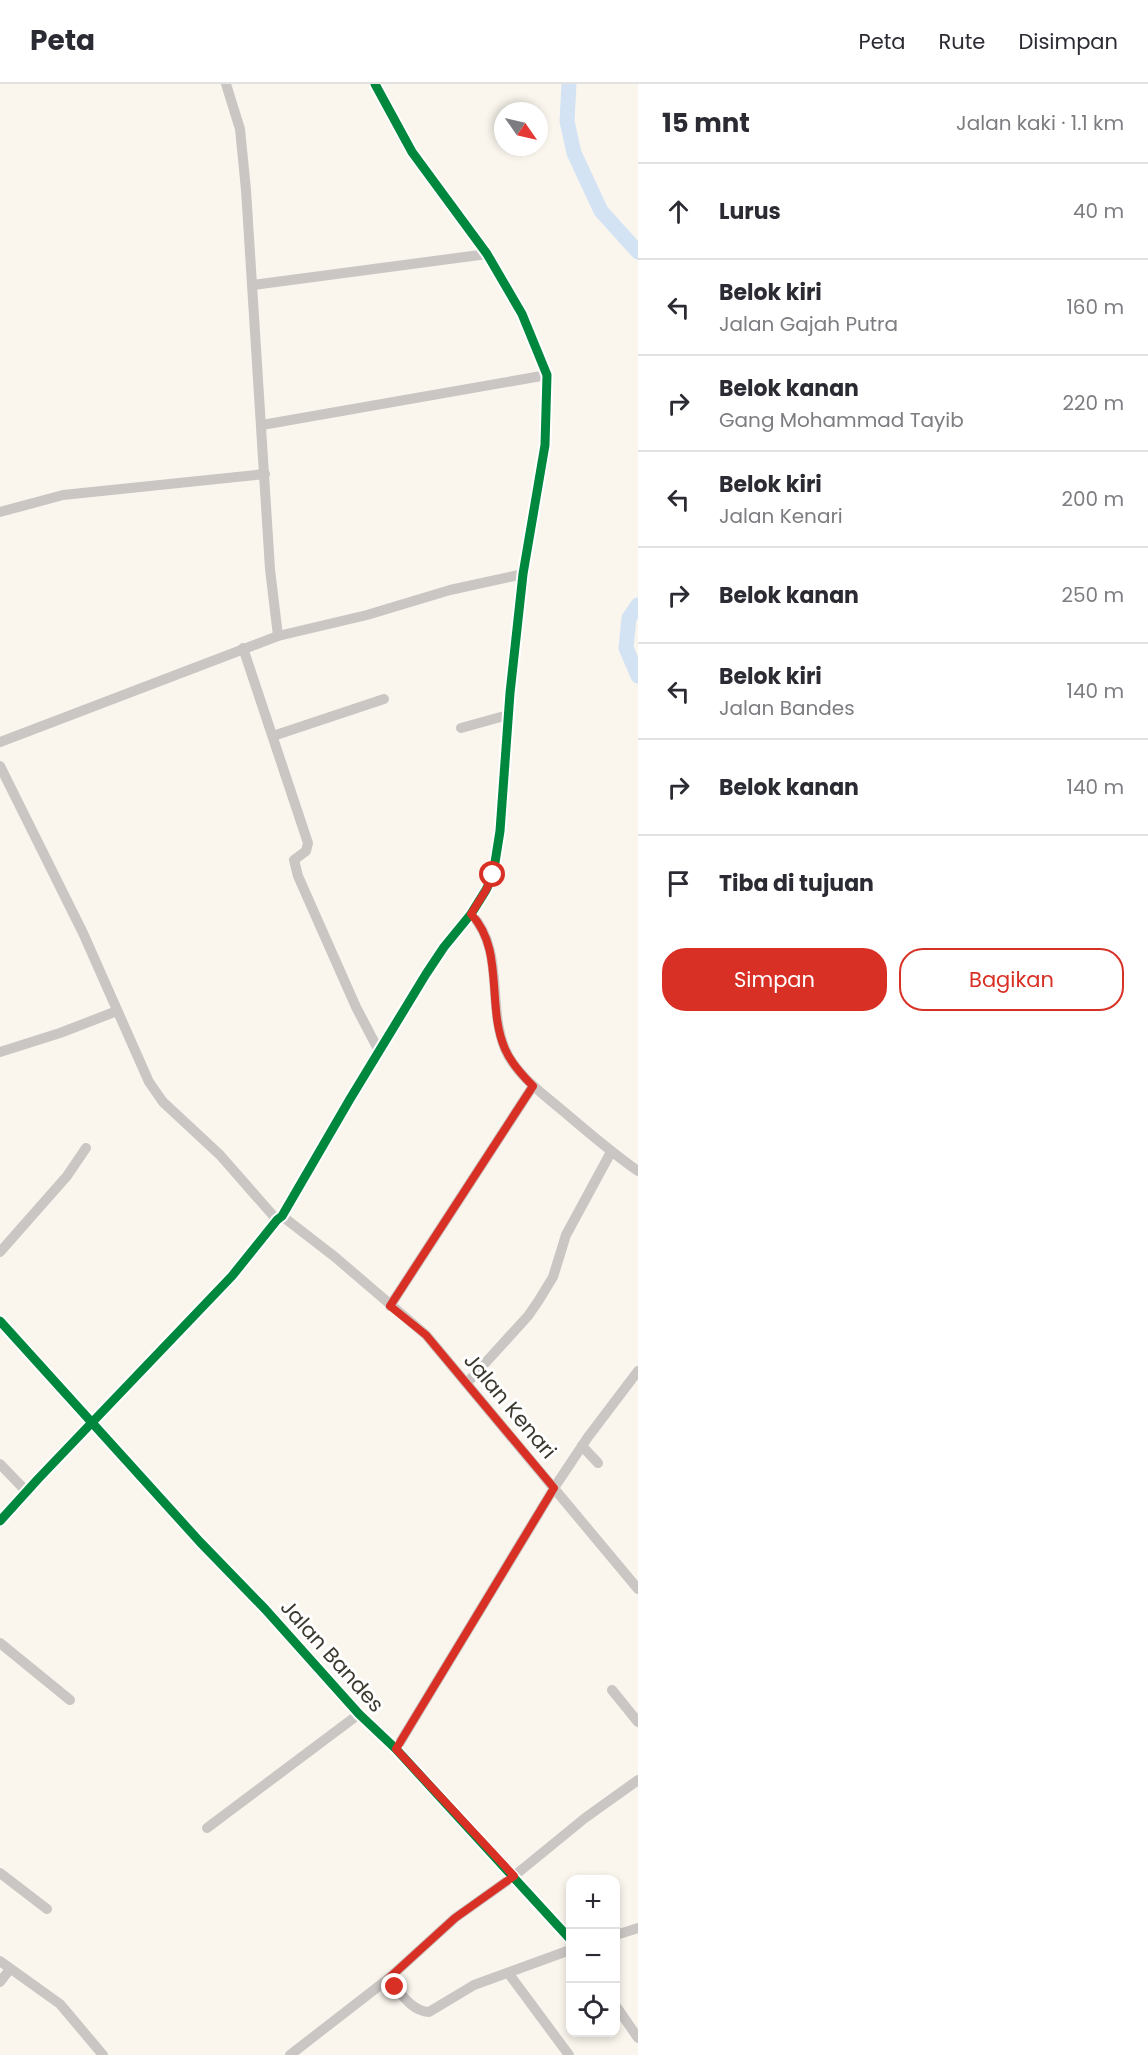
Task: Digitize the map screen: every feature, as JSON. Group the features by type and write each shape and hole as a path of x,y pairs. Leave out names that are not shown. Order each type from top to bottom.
{"street":[{"path":"226,84 240,129 253,285 270,569 278,636"},
{"path":"0,1521 232,1276 280,1218 379,1051 438,956 471,914 493,875 500,831 508,715 523,574 545,445 547,375 522,314 487,254 412,152 375,84"},
{"path":"253,285 487,254"},
{"path":"262,425 547,375"},
{"path":"0,512 63,495 265,474"},
{"path":"0,742 278,636 367,615 450,590 523,574"},
{"path":"243,648 308,843 307,849 293,862 371,1040 379,1051"},
{"path":"273,736 384,699"},
{"path":"461,728 508,715"},
{"name":"Jalan Kenari","path":"0,766 83,933 144,1072 163,1102 220,1155 280,1218 335,1257 426,1335 638,1589"},
{"path":"471,914 482,925 489,944 497,1015 504,1047 518,1070 533,1086 638,1172"},
{"path":"0,1052 60,1033 117,1011"},
{"path":"390,1306 533,1086"},
{"path":"0,1252 67,1176 86,1148"},
{"path":"467,1383 528,1316 539,1300 553,1277 566,1235 611,1152"},
{"name":"Jalan Bandes","path":"0,1321 359,1714 396,1749 566,1934"},
{"path":"396,1749 554,1488 582,1446 636,1378"},
{"path":"582,1446 598,1463"},
{"path":"0,1464 26,1491"},
{"path":"0,1643 70,1700"},
{"path":"612,1690 638,1722"},
{"path":"207,1828 359,1714"},
{"path":"290,2055 388,1979 455,1918 514,1876 585,1818 638,1780"},
{"path":"0,1873 46,1909"},
{"path":"620,1933 638,1928"},
{"path":"388,1979 409,2004 426,2012 432,2011 474,1985 566,1951"},
{"path":"0,1961 60,2004 103,2055"},
{"path":"0,1982 10,1969"},
{"path":"509,1974 569,2055"},
{"path":"620,2013 638,2038"}],"waterway":[{"path":"569,84 567,121 574,153 601,211 638,252"},
{"path":"638,605 629,618 626,648 638,676"}],"cycle path":[{"path":"0,1521 232,1276 282,1216 426,974 444,947 471,914 493,875 500,831 510,693 523,574 545,445 547,375 522,314 487,254 412,152 375,84"},
{"path":"0,1321 200,1542 265,1609 359,1714 396,1749 566,1935"}],"route":[{"path":"395,1987 388,1979 455,1918 514,1876 396,1749 554,1488 426,1335 390,1306 533,1086 518,1070 504,1047 497,1015 489,944 482,925 471,914 493,875"}]}
